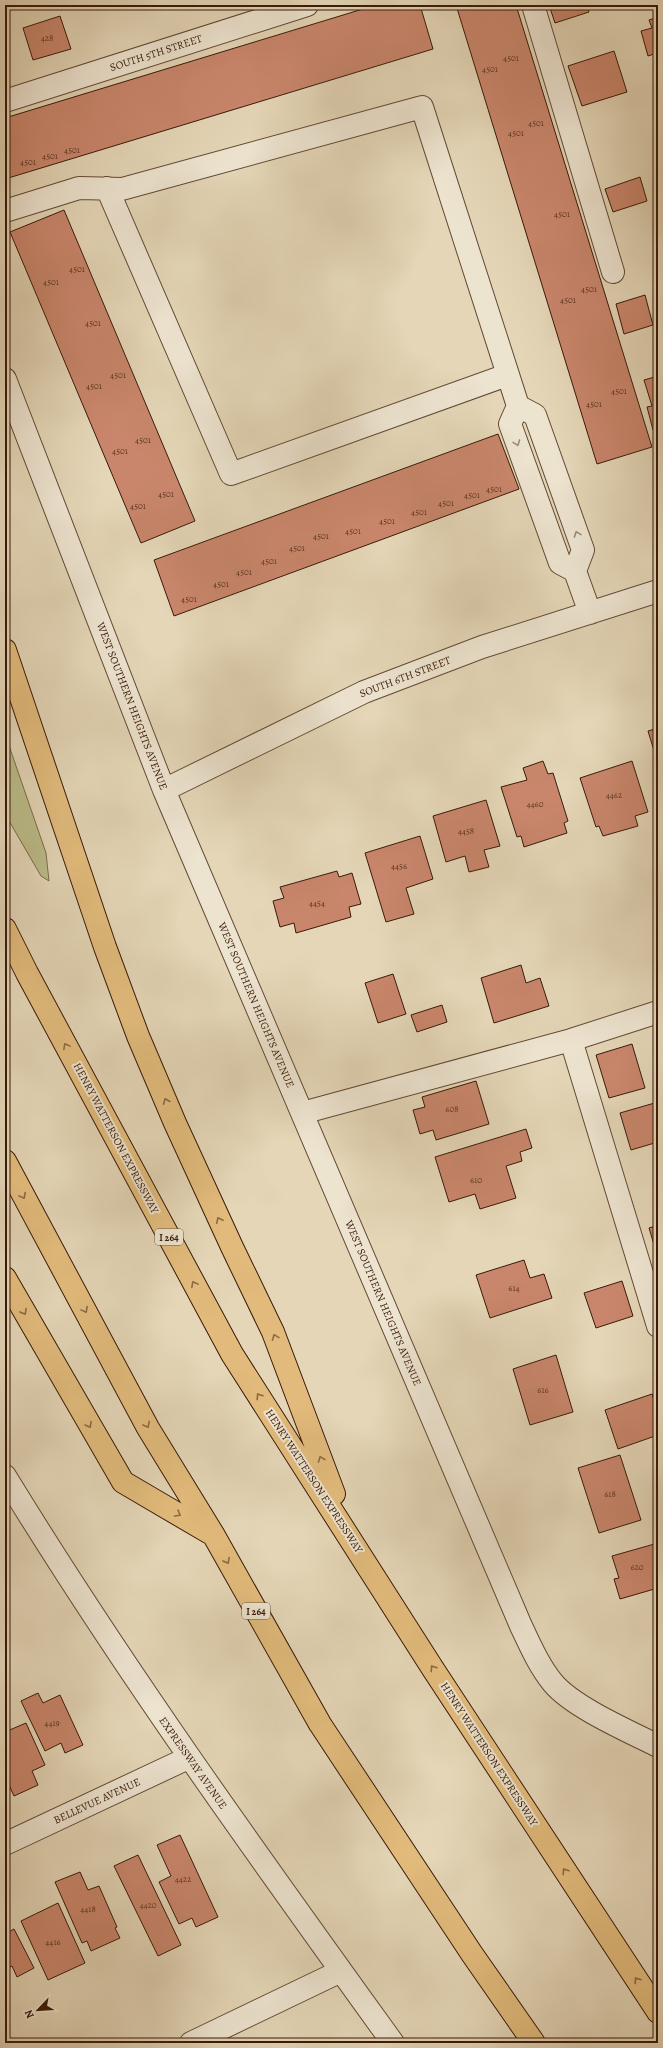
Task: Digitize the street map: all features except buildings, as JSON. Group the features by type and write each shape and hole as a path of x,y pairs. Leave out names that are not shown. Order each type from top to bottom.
{"highway":[{"path":"5,650 105,947 138,1036 178,1130 273,1332 349,1535"},
{"name":"HENRY WATTERSON EXPRESSWAY","path":"5,929 27,973 232,1354 476,1734 658,2012"},
{"name":"I 264","path":"5,1162 148,1428 213,1534 320,1724 472,1954 534,2043"},
{"path":"5,1278 123,1482 213,1534"}],"street":[{"name":"SOUTH 5TH STREET","path":"5,101 307,5"},
{"path":"533,5 613,272"},
{"path":"5,211 79,188 122,189 422,108 518,406 510,424 560,562 574,571 590,613"},
{"path":"107,188 230,474 507,375"},
{"name":"WEST SOUTHERN HEIGHTS AVENUE","path":"5,379 164,790 521,1626 540,1664 553,1683 567,1697 617,1726 658,1746"},
{"name":"SOUTH 6TH STREET","path":"164,790 364,692 482,647 658,592"},
{"path":"302,1113 571,1040 658,1012"},
{"path":"571,1040 658,1326"},
{"name":"EXPRESSWAY AVENUE","path":"5,1476 64,1573 188,1758 393,2043"},
{"name":"BELLEVUE AVENUE","path":"5,1844 188,1758"},
{"path":"191,2043 341,1970"}],"green space":[{"path":"5,734 46,853 49,881 41,876 5,814"}]}
